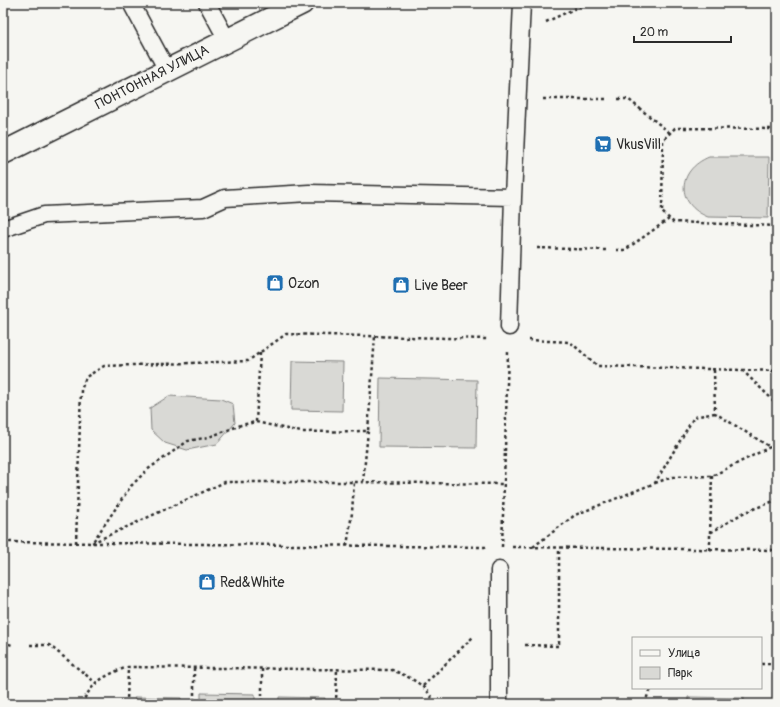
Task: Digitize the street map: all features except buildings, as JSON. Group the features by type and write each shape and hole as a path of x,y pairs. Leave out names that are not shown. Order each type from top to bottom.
{"street":[{"name":"ПОНТОННАЯ УЛИЦА","path":"3,153 302,3"}],"lane":[{"path":"131,3 167,70"},
{"path":"207,3 226,40"},
{"path":"509,333 513,197 522,3"},
{"path":"3,230 44,215 203,208 226,198 309,193 513,197"},
{"path":"499,570 499,704"}],"path":[{"path":"521,34 587,3"},
{"path":"518,98 609,99"},
{"path":"618,99 628,99 670,134"},
{"path":"676,128 777,129 776,226 673,222 662,212 663,140 676,128"},
{"path":"616,250 625,250 669,218"},
{"path":"512,248 606,250"},
{"path":"502,547 509,333"},
{"path":"76,543 81,390 86,377 104,366 248,361 286,334 375,336 509,333 570,342 598,366 714,370 777,370"},
{"path":"362,482 368,431 375,336"},
{"path":"256,422 260,352"},
{"path":"714,370 715,413"},
{"path":"742,370 777,404"},
{"path":"655,484 694,418 715,413 770,447 777,448"},
{"path":"92,543 131,486 148,470 188,441 209,437 241,425 256,422 301,432 368,431"},
{"path":"533,548 575,515 672,477 712,476 770,447"},
{"path":"710,550 712,476"},
{"path":"92,543 225,482 504,484"},
{"path":"347,546 352,512 354,482"},
{"path":"710,533 743,513 774,501 777,498"},
{"path":"3,542 777,550"},
{"path":"523,646 559,646 559,548"},
{"path":"423,686 478,632"},
{"path":"3,642 12,645"},
{"path":"30,645 49,645 96,683"},
{"path":"762,664 777,664"},
{"path":"82,704 96,683 110,672 128,667 392,670 409,676 423,686 433,698 435,704"},
{"path":"127,704 128,667"},
{"path":"194,668 194,704"},
{"path":"262,669 262,704"},
{"path":"336,704 337,669"},
{"path":"645,704 648,694 652,689"}],"green space":[{"path":"709,157 769,157 768,218 708,217 697,211 690,204 685,196 684,187 686,178 698,163"},
{"path":"292,361 343,362 342,411 291,410"},
{"path":"380,378 477,380 476,448 379,447"},
{"path":"169,396 221,399 233,404 235,423 217,444 187,450 165,443 151,430 150,408"},
{"path":"201,693 255,694 255,704 201,704"},
{"path":"135,697 181,698 181,704 135,704"},
{"path":"279,697 325,698 324,704 279,704"},
{"path":"688,697 744,698 744,704 688,704"}],"place":[{"name":"VkusVill","path":"603,144"},
{"name":"Ozon","path":"275,283"},
{"name":"Live Beer","path":"401,285"},
{"name":"Red&White","path":"207,582"}]}
